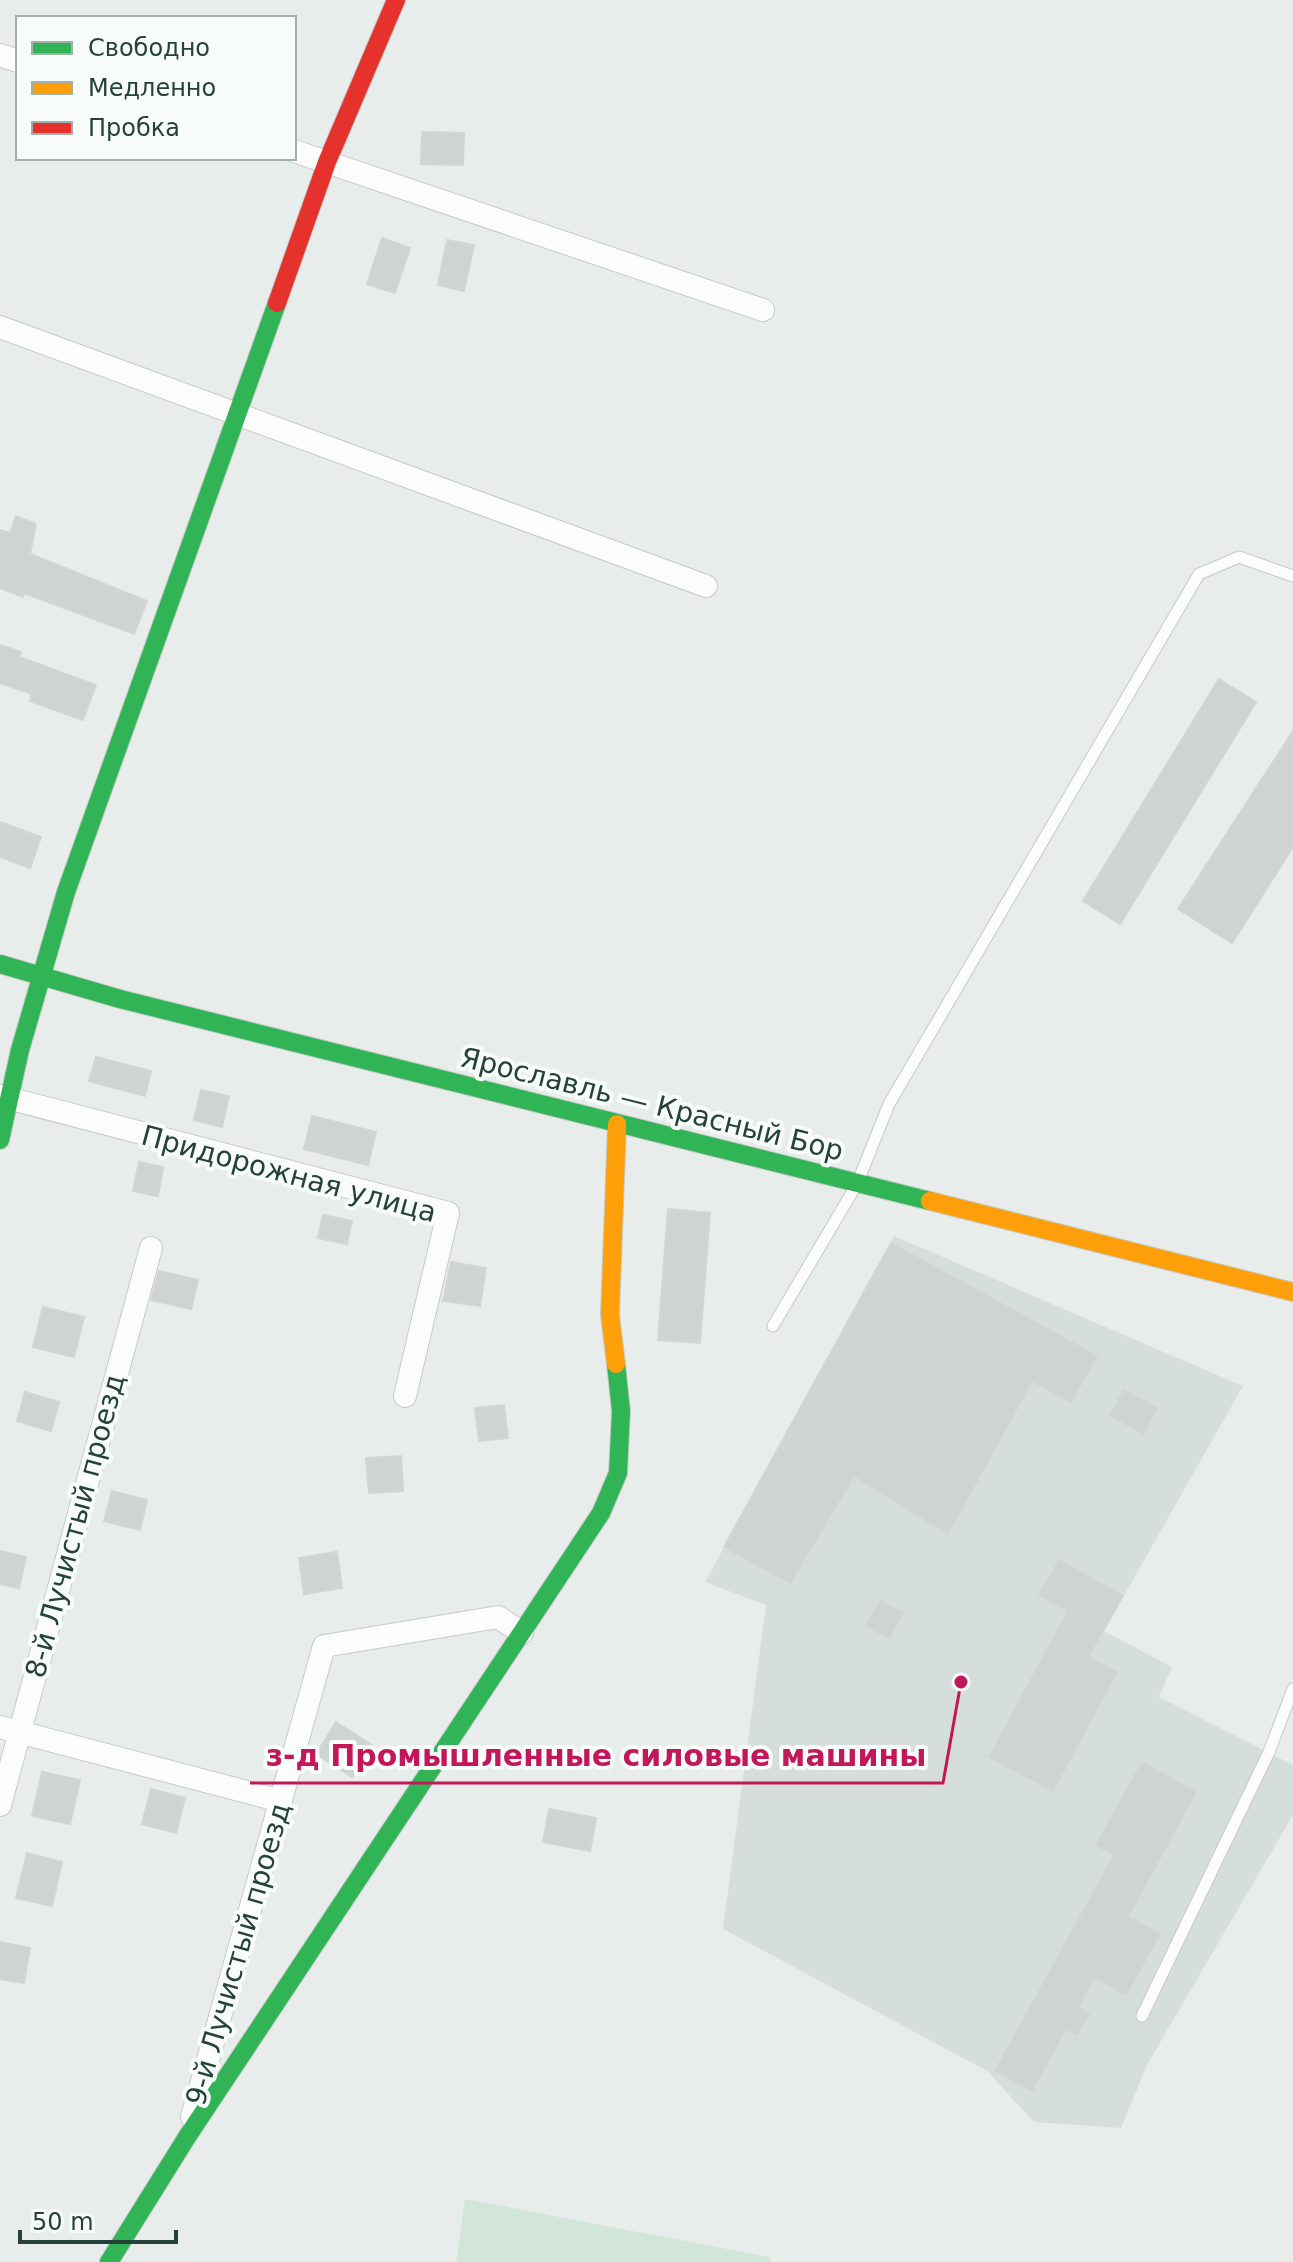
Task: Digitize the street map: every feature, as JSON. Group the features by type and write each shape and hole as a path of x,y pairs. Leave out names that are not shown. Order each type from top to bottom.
{"street":[{"path":"0,1140 5,1098 66,892 327,162 396,0"},
{"path":"296,152 763,310"},
{"path":"0,327 706,586"},
{"name":"Ярославль — Красный Бор","path":"0,964 617,1124 1293,1292"},
{"name":"Придорожная улица","path":"5,1098 448,1213 405,1396"},
{"path":"109,2262 187,2137 601,1513 618,1473 621,1411 610,1315 617,1124"},
{"name":"8-й Лучистый проезд","path":"0,1805 9,1730 151,1248"},
{"name":"9-й Лучистый проезд","path":"187,2137 324,1646 498,1617 522,1633"},
{"path":"9,1730 281,1801"}],"lane":[{"path":"773,1326 857,1184 889,1104 1199,574 1239,557 1293,576"},
{"path":"1142,2016 1269,1752 1293,1689"}],"shaded area":[{"path":"894,1236 1243,1386 1104,1631 1172,1667 1159,1697 1293,1765 1293,1815 1147,2065 1121,2128 1034,2122 987,2071 723,1929 766,1605 705,1582"}],"green space":[{"path":"465,2199 769,2257 771,2262 456,2262"}],"building":[{"path":"422,132 464,133 463,165 421,164"},
{"path":"382,238 410,248 395,293 367,284"},
{"path":"447,240 474,245 464,291 438,285"},
{"path":"16,516 36,524 30,554 147,601 134,634 24,593 23,597 0,588 0,530 10,533"},
{"path":"0,645 21,652 19,657 96,685 83,720 30,701 32,694 0,683"},
{"path":"1219,679 1256,702 1120,924 1083,901"},
{"path":"1293,731 1293,847 1232,943 1178,909"},
{"path":"0,822 41,837 30,868 0,857"},
{"path":"96,1057 151,1071 145,1096 89,1081"},
{"path":"201,1090 229,1096 222,1127 194,1120"},
{"path":"312,1116 376,1132 368,1165 304,1149"},
{"path":"139,1162 163,1167 158,1196 133,1191"},
{"path":"668,1209 710,1213 700,1343 658,1340"},
{"path":"323,1215 352,1221 347,1244 318,1238"},
{"path":"891,1243 1097,1356 1071,1402 1032,1381 948,1534 854,1476 790,1583 724,1547"},
{"path":"451,1262 486,1268 480,1306 443,1301"},
{"path":"159,1271 198,1280 191,1309 151,1300"},
{"path":"43,1307 84,1317 74,1357 33,1347"},
{"path":"1124,1390 1157,1408 1143,1434 1110,1415"},
{"path":"25,1392 59,1402 51,1431 17,1421"},
{"path":"504,1405 508,1438 479,1441 475,1408"},
{"path":"401,1456 403,1491 369,1493 366,1458"},
{"path":"112,1491 147,1500 140,1530 104,1521"},
{"path":"0,1551 26,1557 19,1588 0,1584"},
{"path":"337,1552 342,1588 304,1594 299,1558"},
{"path":"1059,1560 1123,1596 1088,1657 1117,1672 1053,1791 989,1757 1068,1611 1039,1595"},
{"path":"880,1601 903,1613 889,1638 866,1626"},
{"path":"336,1722 372,1745 352,1777 316,1754"},
{"path":"1142,1762 1196,1792 1128,1917 1160,1934 1126,1995 1094,1977 1078,2008 1089,2014 1077,2035 1066,2029 1032,2091 995,2071 1114,1855 1096,1845"},
{"path":"42,1772 80,1780 70,1824 32,1816"},
{"path":"151,1789 185,1798 176,1833 142,1824"},
{"path":"549,1809 596,1818 590,1851 543,1842"},
{"path":"27,1853 62,1862 52,1906 16,1898"},
{"path":"0,1942 30,1948 24,1983 0,1979"}],"traffic: fast":[{"path":"0,1140 20,1050 66,892 277,303"},
{"path":"0,964 120,999 930,1201"},
{"path":"109,2262 187,2137 601,1513 618,1473 621,1411 616,1364"}],"traffic: slow":[{"path":"616,1364 610,1315 617,1124"},
{"path":"930,1201 1293,1292"}],"traffic: jam":[{"path":"277,303 327,162 396,0"}],"place":[{"name":"з-д Промышленные силовые машины","path":"961,1682"}]}
